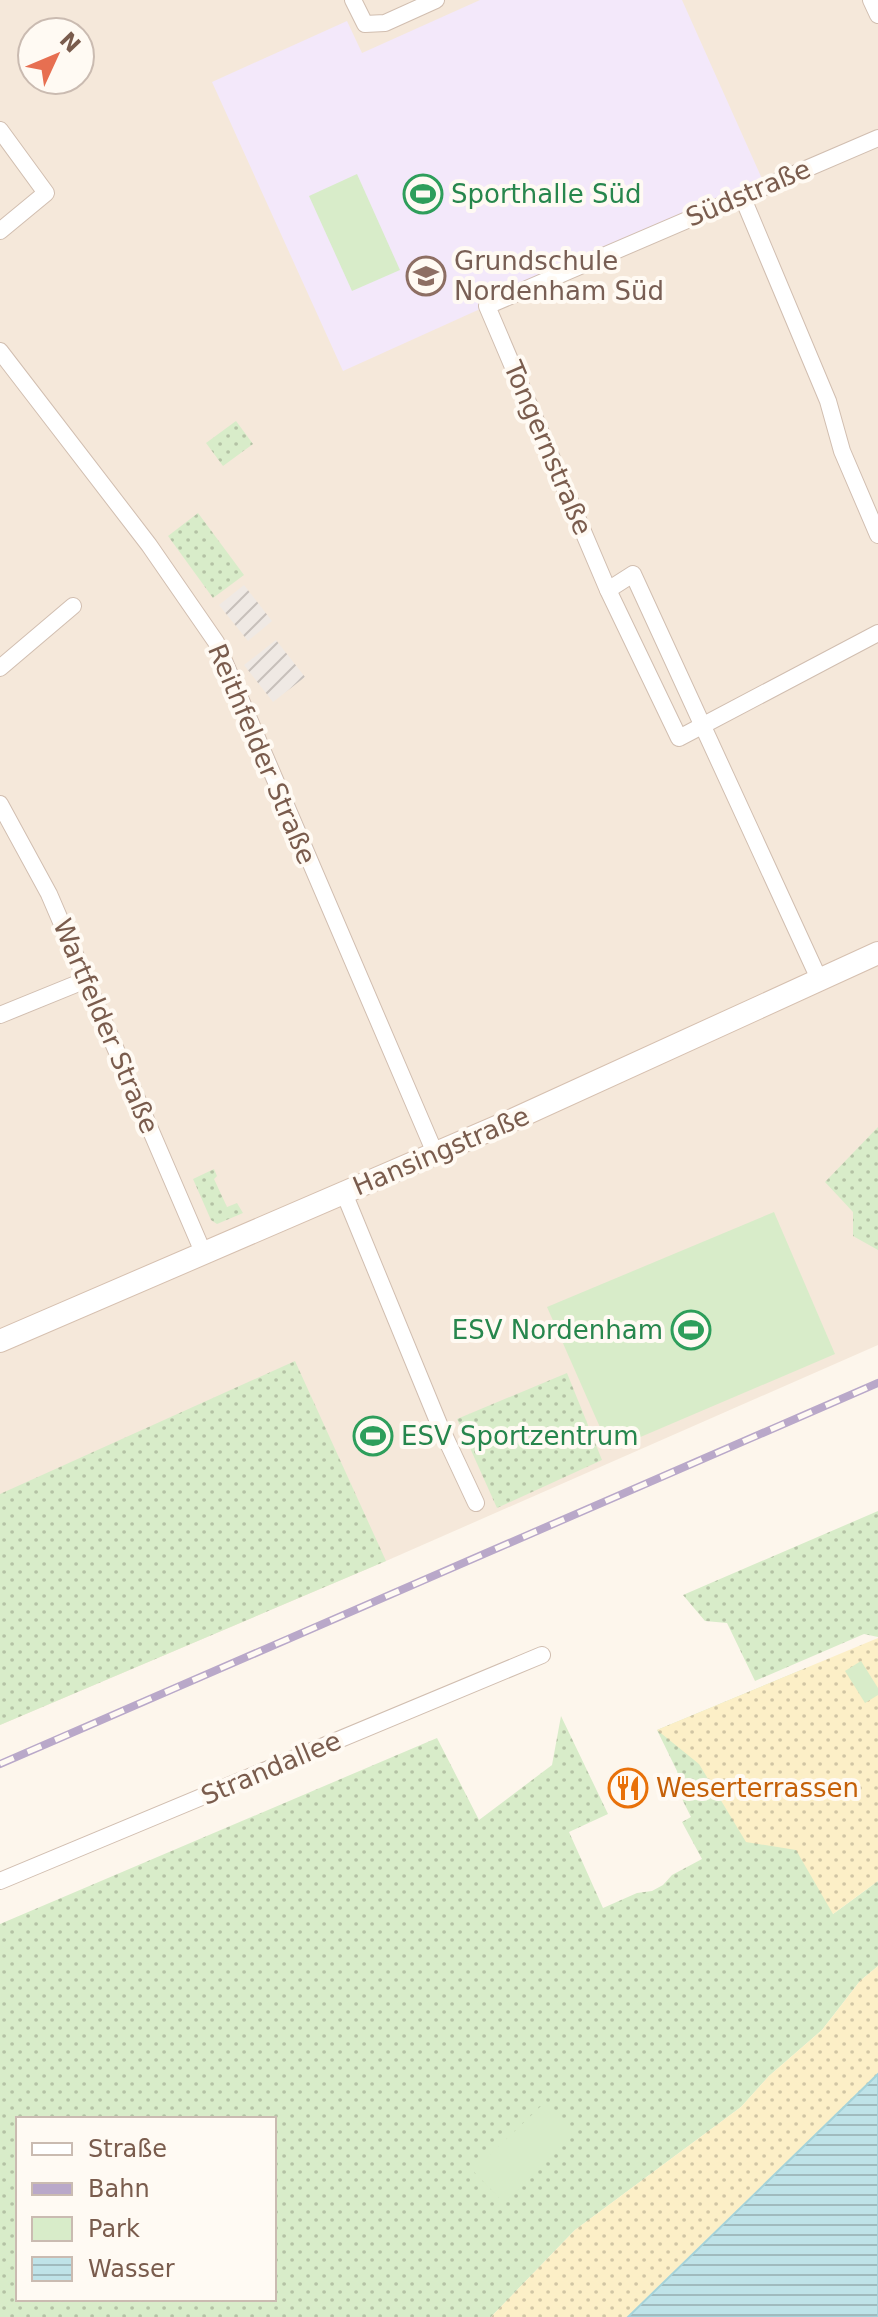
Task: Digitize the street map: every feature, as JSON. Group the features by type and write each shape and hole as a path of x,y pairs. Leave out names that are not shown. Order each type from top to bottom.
{"street":[{"path":"353,0 365,24 385,23 436,0"},
{"path":"871,0 878,15"},
{"path":"0,130 46,193 0,231"},
{"name":"Südstraße","path":"487,306 878,138"},
{"path":"742,196 828,401 842,451 878,535"},
{"name":"Tongernstraße","path":"487,306 608,590 679,738 703,724"},
{"name":"Reithfelder Straße","path":"0,351 149,545 216,642 435,1153"},
{"path":"608,590 633,574 819,979"},
{"path":"0,668 73,606"},
{"path":"703,724 878,633"},
{"name":"Wartfelder Straße","path":"0,804 49,894 203,1252"},
{"name":"Hansingstraße","path":"0,1341 508,1122 878,953"},
{"path":"0,1015 86,980"},
{"path":"344,1193 439,1424 476,1503"},
{"name":"Strandallee","path":"0,1881 542,1655"}],"shaded area":[{"path":"0,0 878,0 878,1345 386,1561 0,1725"},
{"name":"Grundschule Nordenham Süd","path":"480,0 682,0 763,181 343,371 212,82 347,21 362,53"},
{"path":"244,585 272,621 248,641 219,605"},
{"path":"276,640 305,677 273,702 244,665"}],"green space":[{"path":"357,174 400,270 352,291 309,196"},
{"path":"236,421 253,444 223,466 206,443"},
{"path":"198,513 244,575 213,598 168,536"},
{"path":"878,1127 878,1250 853,1236 853,1212 825,1182"},
{"path":"214,1169 217,1176 214,1179 227,1207 237,1203 243,1213 217,1224 211,1220 193,1179"},
{"name":"ESV Nordenham","path":"774,1212 835,1354 610,1450 547,1307"},
{"path":"295,1361 386,1561 0,1725 0,1494"},
{"path":"567,1373 602,1460 497,1508 457,1419"},
{"path":"878,1511 878,1637 864,1634 755,1681 727,1623 705,1621 683,1595"},
{"path":"861,1661 878,1688 878,1695 865,1703 845,1671"},
{"path":"806,1668 833,1914 878,1881 878,1966 860,1981 822,2030 769,2076 741,2107 575,2230 491,2317 0,2317 0,1924 437,1738 479,1820 552,1765 561,1716 608,1814 569,1832 603,1908 637,1893 652,1891 672,1875 702,1859 682,1822 691,1817 683,1801 677,1771 657,1730"},
{"path":"542,2105 573,2136 504,2203 473,2171"}],"sand":[{"path":"878,1638 878,1881 833,1914 796,1850 746,1842 699,1764 657,1730"},
{"path":"878,1966 878,2074 628,2317 491,2317 575,2230 741,2107 769,2076 822,2030 860,1981"}],"water":[{"path":"878,2074 878,2317 628,2317"}],"railway":[{"path":"0,1764 878,1383"}],"place":[{"name":"Sporthalle Süd","path":"423,194"},
{"name":"Grundschule Nordenham Süd","path":"426,276"},
{"name":"ESV Nordenham","path":"691,1330"},
{"name":"ESV Sportzentrum","path":"373,1436"},
{"name":"Weserterrassen","path":"628,1788"}]}
